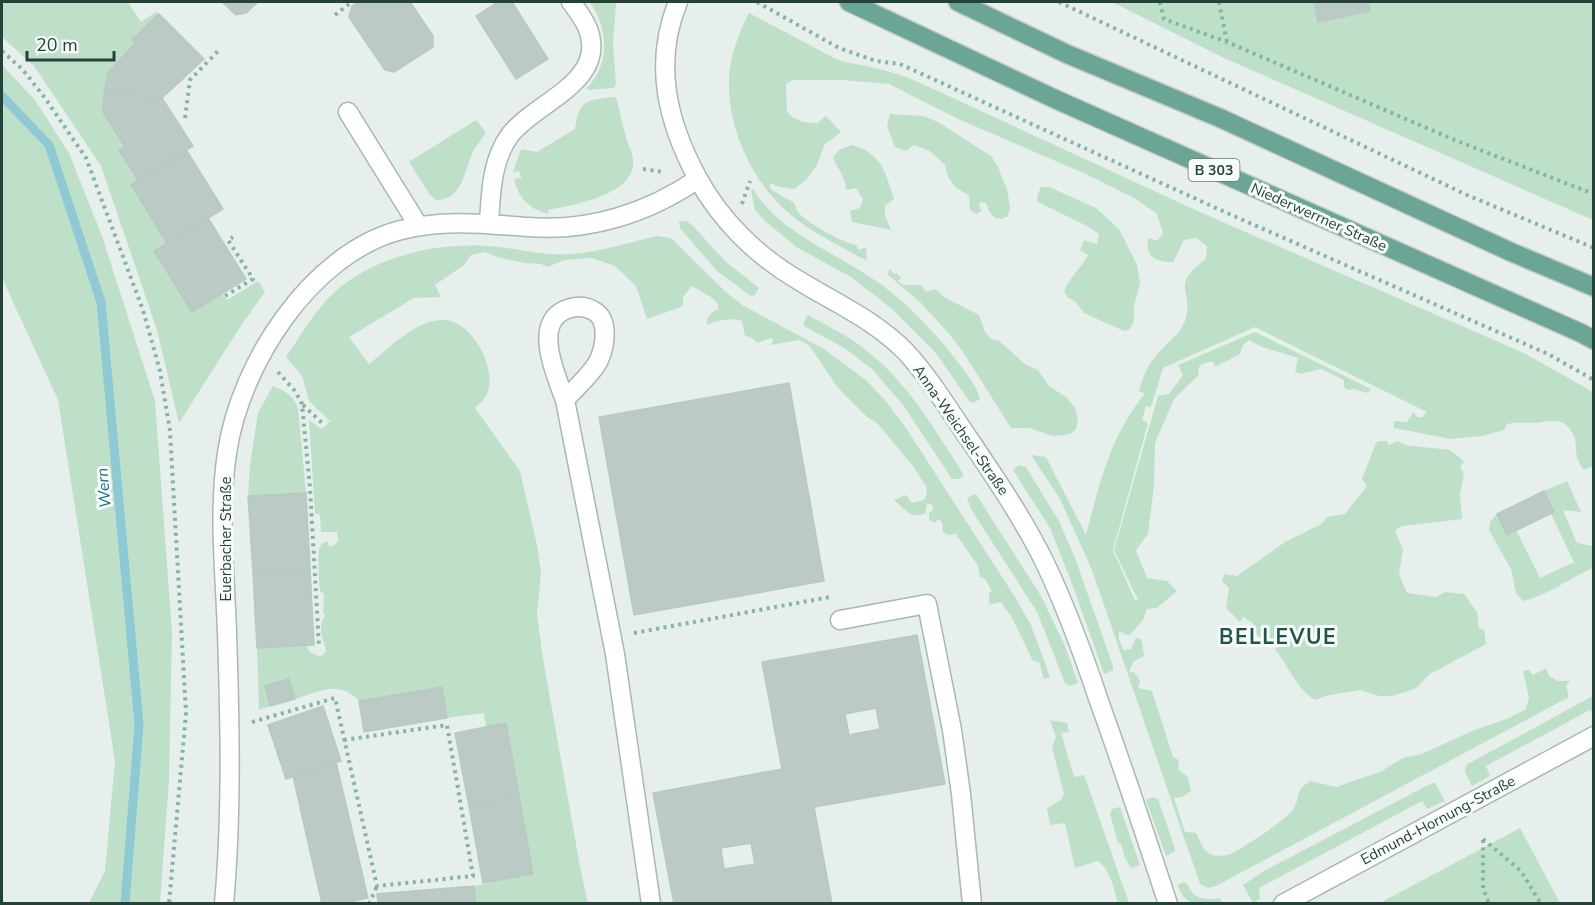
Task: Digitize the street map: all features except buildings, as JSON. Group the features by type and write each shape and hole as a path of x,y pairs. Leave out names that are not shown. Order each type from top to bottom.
{"main road":[{"name":"Niederwerrner Straße","path":"849,2 1065,104 1593,340"},
{"path":"958,2 1067,54 1220,118 1511,252 1593,286"}],"street":[{"path":"489,223 494,171 506,142 528,117 572,84 587,65 591,54 588,29 571,2"},
{"name":"Anna-Weichsel-Straße","path":"678,2 665,42 665,79 675,127 698,179 721,212 759,253 796,279 870,322 905,351 925,374 1015,509 1045,562 1072,623 1168,903"},
{"path":"348,112 418,225"},
{"name":"Euerbacher Straße","path":"224,903 228,727 222,498 227,451 238,408 260,358 286,313 310,285 345,257 373,239 418,225 453,222 553,228 576,227 647,207 698,179"},
{"path":"565,400 597,363 603,347 602,319 595,311 583,307 557,313 550,325 548,338 552,360 565,400 612,638 651,903"},
{"path":"840,620 927,604 952,730 972,903"},
{"name":"Edmund-Hornung-Straße","path":"1283,903 1593,736"}],"path":[{"path":"757,2 839,48 876,61 900,64 933,78 1175,190 1548,354 1593,380"},
{"path":"1059,2 1467,195 1593,248"},
{"path":"1160,2 1164,19 1227,42 1457,141 1593,194"},
{"path":"1219,2 1227,42"},
{"path":"335,15 349,4"},
{"path":"185,118 190,80 220,49"},
{"path":"2,51 23,70 45,98 86,158 143,310 160,371 170,431 186,713 169,903"},
{"path":"225,296 253,279 228,240 233,237"},
{"path":"260,358 285,380 295,391 302,404 322,423"},
{"path":"302,404 310,488 319,647"},
{"path":"612,638 836,596 840,620"},
{"path":"228,727 335,698 377,886 369,903"},
{"path":"344,740 447,725 473,876 377,886"},
{"path":"1489,903 1483,888 1483,839 1521,871 1541,903"}],"green space":[{"path":"2,2 128,2 141,22 156,12 159,14 133,40 135,43 108,73 103,112 125,147 120,151 138,180 131,186 167,243 154,252 192,312 222,293 227,300 258,281 265,292 179,423 157,330 101,166 34,66 2,37"},
{"path":"590,2 616,3 613,44 616,84 614,88 588,90 587,88 600,68 604,46 600,23"},
{"path":"1112,2 1593,2 1593,220 1224,58"},
{"path":"749,13 836,59 916,81 1202,213 1524,353 1593,392 1593,466 1583,470 1577,457 1573,434 1560,422 1510,423 1504,430 1482,436 1451,439 1394,428 1394,421 1407,422 1413,412 1417,417 1422,417 1427,412 1255,327 1163,368 1151,407 1146,406 1142,420 1148,423 1113,550 1135,601 1138,600 1114,550 1158,396 1169,394 1183,375 1178,365 1255,332 1371,389 1368,393 1354,389 1348,390 1344,387 1344,380 1321,369 1301,374 1295,372 1298,358 1262,347 1249,340 1243,345 1240,354 1215,367 1213,362 1199,366 1199,375 1174,399 1155,443 1154,486 1148,534 1136,550 1147,578 1167,581 1177,591 1157,608 1147,609 1143,620 1130,635 1119,631 1119,639 1123,650 1131,649 1136,638 1142,641 1144,656 1134,661 1129,671 1135,673 1140,681 1138,688 1152,691 1173,757 1179,760 1178,769 1188,777 1191,791 1182,797 1174,798 1185,832 1196,833 1204,849 1216,856 1228,855 1265,833 1290,813 1300,791 1310,781 1337,787 1380,772 1403,758 1422,754 1526,709 1529,698 1523,671 1529,670 1533,675 1546,668 1549,676 1558,681 1571,681 1566,685 1569,697 1216,886 1208,888 1200,884 1092,570 1060,499 1031,455 1046,457 1086,535 1101,479 1115,443 1133,409 1145,394 1139,391 1150,365 1183,326 1187,311 1185,283 1195,268 1206,259 1207,246 1196,238 1184,240 1173,262 1157,260 1150,254 1148,244 1149,238 1157,241 1163,233 1157,214 1136,199 1088,175 958,119 889,84 842,80 793,80 786,84 787,111 792,117 803,122 817,123 826,116 841,132 825,144 817,165 806,180 794,189 770,183 770,188 794,203 798,212 817,227 843,241 857,245 858,250 866,247 867,261 792,216 765,188 745,154 733,117 729,78 736,44"},
{"path":"2,65 35,100 69,153 102,236 155,401 172,632 169,780 160,903 89,903 105,871 115,761 58,400 2,278"},
{"path":"616,97 633,159 632,171 625,181 614,190 601,196 548,210 548,214 530,206 518,192 514,179 521,178 519,171 513,172 521,149 537,152 575,129 581,107 589,101"},
{"path":"890,114 923,116 938,122 991,156 1007,189 1010,208 1008,216 1002,219 995,218 986,203 980,202 979,207 982,211 976,214 970,210 969,195 956,188 948,177 945,165 930,151 914,145 906,151 895,147 887,126"},
{"path":"476,120 485,134 473,151 461,184 451,196 436,200 430,195 409,162"},
{"path":"852,145 870,153 885,172 894,199 885,206 885,215 891,230 852,222 850,211 860,208 863,200 856,188 846,190 843,177 833,157 839,150"},
{"path":"1041,187 1049,187 1096,208 1119,229 1137,265 1140,283 1134,306 1134,321 1129,330 1124,331 1084,313 1076,302 1067,297 1064,291 1066,286 1088,255 1080,250 1084,240 1097,244 1099,234 1038,202 1037,196"},
{"path":"753,189 764,204 791,229 882,285 915,313 961,366 980,399 973,403 970,402 935,352 892,309 851,277 796,247 765,221 755,210 751,190"},
{"path":"679,221 686,221 692,225 725,261 759,288 755,295 751,296 717,271 680,228"},
{"path":"656,236 671,238 742,305 824,349 866,380 884,399 906,428 1015,597 1031,625 1050,677 1044,679 1039,662 1033,661 1012,618 1001,602 989,605 989,593 992,591 985,579 980,577 978,566 956,534 949,535 943,532 942,522 938,519 934,523 929,519 933,506 929,503 926,506 926,513 916,515 894,500 906,495 912,503 924,500 927,493 926,486 913,466 877,423 867,417 838,388 809,345 799,340 771,345 773,340 771,338 757,343 745,336 742,321 734,319 707,325 708,317 718,309 718,304 692,286 683,297 681,307 647,319 636,286 615,266 592,258 565,260 547,267 541,264 500,258 484,252 471,255 464,265 435,285 441,297 414,298 349,337 369,364 413,329 433,321 454,322 473,337 486,360 489,372 486,396 475,408 520,471 537,545 541,572 537,614 542,653 588,903 476,903 474,886 533,874 505,724 486,727 484,713 447,718 442,687 359,701 344,690 329,689 295,699 289,679 265,686 270,706 259,710 257,648 306,645 309,651 318,656 323,655 326,651 321,628 325,616 323,613 324,594 320,591 319,550 323,543 328,541 328,545 333,546 338,541 337,532 321,532 320,515 315,513 309,420 322,429 330,421 309,401 302,376 286,357 310,321 339,288 372,268 408,254 466,246 571,254"},
{"path":"890,269 894,274 897,273 901,278 898,281 903,285 921,285 926,292 935,289 944,297 979,315 985,332 991,339 999,341 1025,364 1038,370 1049,386 1066,397 1075,408 1078,418 1076,429 1070,434 1053,436 1029,428 1011,428 950,335 920,302 887,274"},
{"path":"808,315 856,343 898,380 922,411 964,475 959,479 952,479 903,405 873,370 846,349 804,326"},
{"path":"273,386 288,394 298,408 306,493 248,496 258,413"},
{"path":"1387,441 1388,445 1398,441 1405,445 1450,450 1464,461 1460,467 1464,474 1460,494 1462,519 1402,526 1395,531 1403,549 1399,574 1407,593 1436,597 1445,592 1464,594 1477,612 1479,629 1484,630 1486,644 1430,674 1415,689 1392,696 1379,696 1360,690 1315,700 1297,683 1274,649 1302,636 1297,631 1271,644 1253,633 1253,623 1243,617 1240,622 1226,608 1229,588 1222,581 1224,574 1237,576 1285,542 1323,523 1327,517 1345,514 1367,486 1362,479 1376,443"},
{"path":"1019,465 1026,467 1059,521 1075,558 1113,666 1113,670 1104,674 1050,528 1013,470"},
{"path":"1567,481 1581,512 1563,510 1577,543 1593,546 1593,568 1550,591 1523,601 1516,593 1511,569 1489,530 1490,522 1497,514 1507,534 1516,530 1540,578 1574,562 1551,514 1554,512 1544,491"},
{"path":"976,494 1041,596 1065,646 1078,683 1070,686 1065,683 1037,612 971,509 967,498"},
{"path":"1593,696 1593,714 1590,710 1486,766 1490,776 1472,786 1465,772 1466,765"},
{"path":"1050,720 1067,723 1069,732 1061,733 1074,777 1084,775 1129,903 1118,903 1108,874 1097,861 1075,868 1065,823 1050,825 1047,808 1061,800 1064,794 1052,747 1056,737"},
{"path":"1435,783 1445,801 1427,809 1422,801 1259,888 1260,899 1253,903 1243,885 1264,871"},
{"path":"1153,797 1158,799 1174,846 1175,851 1166,856 1146,800"},
{"path":"1120,807 1140,865 1131,868 1121,844 1118,843 1110,814 1112,809"},
{"path":"1520,828 1560,903 1380,903"},
{"path":"1184,882 1193,894 1205,899 1220,898 1222,903 1191,903 1183,896 1177,885"}],"waterway":[{"name":"Wern","path":"2,96 49,145 101,302 139,725 125,904"}],"district":[{"name":"BELLEVUE","path":"1278,637"}]}
